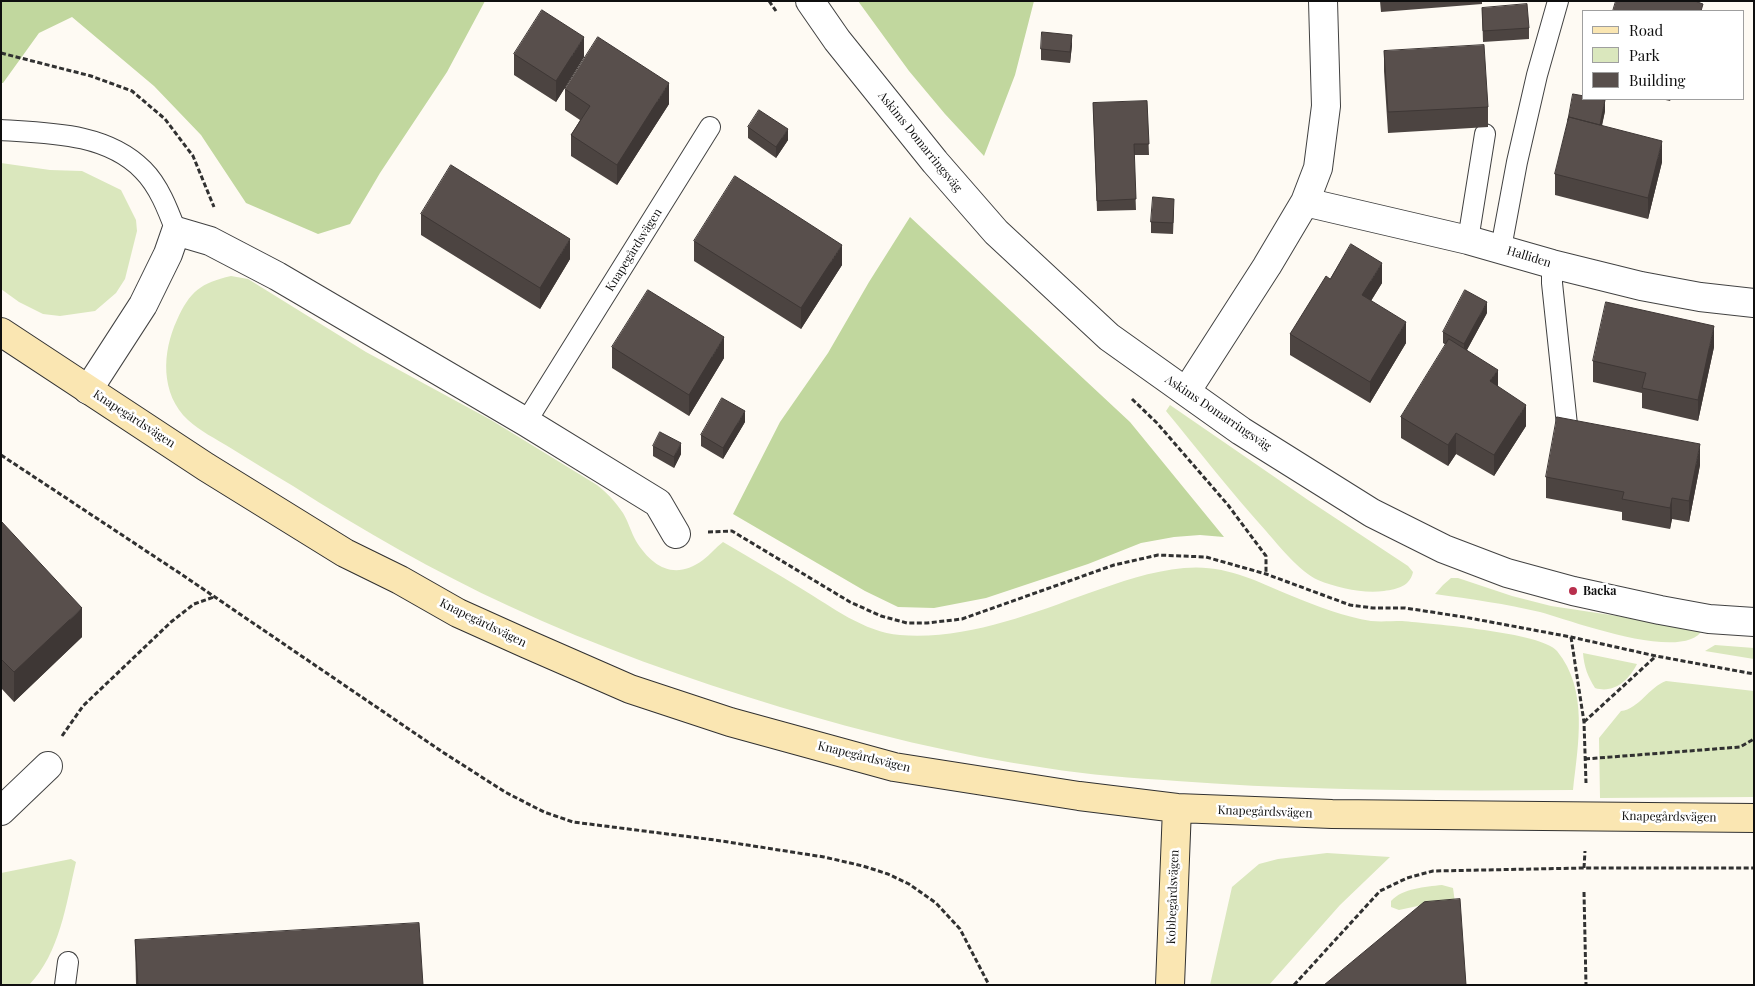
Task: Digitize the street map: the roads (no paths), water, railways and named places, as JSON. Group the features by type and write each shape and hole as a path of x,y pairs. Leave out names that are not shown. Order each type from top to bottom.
{"street":[{"name":"Askims Domarringsväg","path":"810,1 837,40 935,162 996,232 1109,337 1241,431 1372,513 1444,549 1507,573 1573,591 1709,619 1754,622"},
{"path":"1186,392 1305,202 1318,168 1326,106 1325,40 1322,1"},
{"name":"Halliden","path":"1305,202 1501,248 1552,264 1641,286 1700,297 1754,303"},
{"path":"176,231 210,241 277,276 526,422 658,503 676,534"},
{"name":"Knapegårdsvägen","path":"88,390 143,305 168,254 176,231"},
{"name":"Knapegårdsvägen","path":"1,332 206,467 345,552 458,613 630,689 730,722 894,767 1079,796 1177,808 1332,814 1754,818"},
{"path":"1,811 48,766"},
{"name":"Kobbegårdsvägen","path":"1170,985 1177,808"}],"lane":[{"path":"1501,248 1517,162 1535,84 1558,1"},
{"name":"Knapegårdsvägen","path":"526,422 710,127"},
{"path":"1,130 55,133 102,144 124,154 144,171 166,203 176,231"},
{"path":"1468,240 1486,134"},
{"path":"1552,264 1552,283 1567,425"},
{"path":"66,985 68,962"}],"place":[{"name":"Backa","path":"1573,591"}]}
